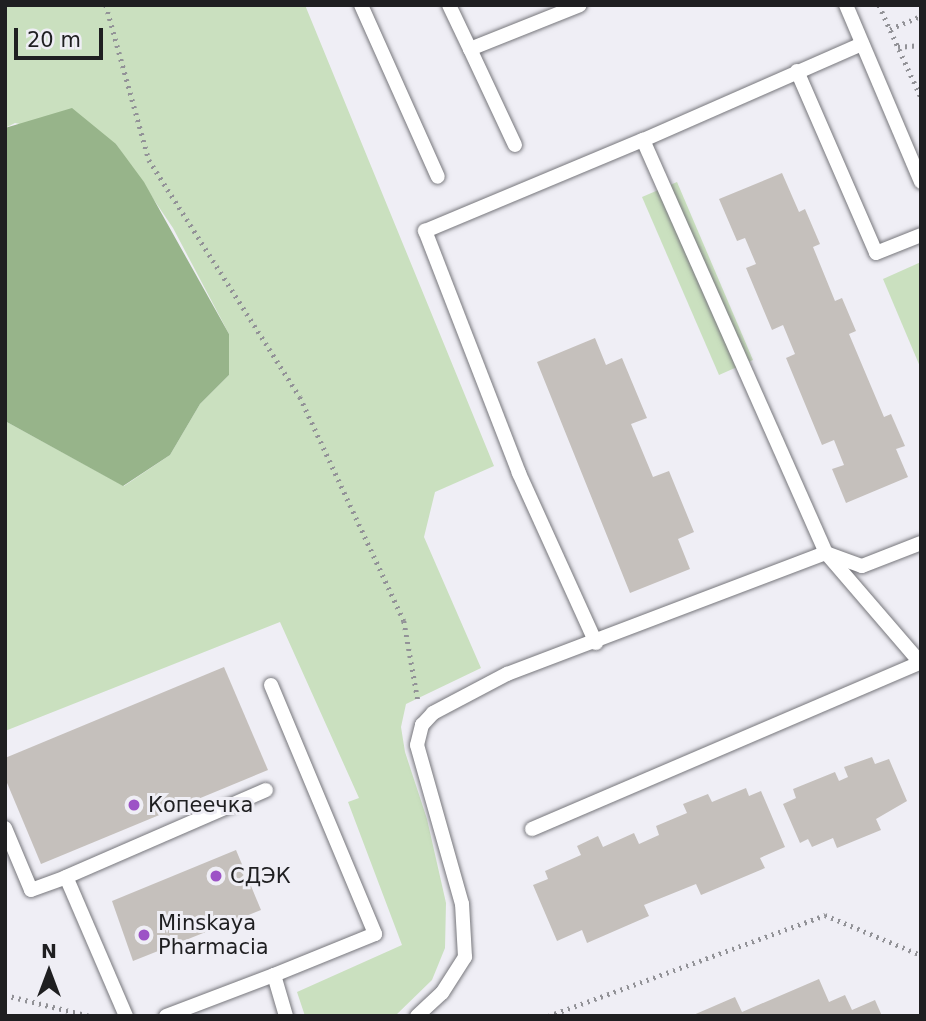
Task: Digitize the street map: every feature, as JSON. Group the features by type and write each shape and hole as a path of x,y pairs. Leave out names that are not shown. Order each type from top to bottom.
{"lane":[{"path":"362,5 438,177"},
{"path":"449,5 515,145"},
{"path":"470,49 580,5"},
{"path":"846,5 921,182"},
{"path":"596,643 519,473 425,231 643,140 862,44"},
{"path":"797,71 876,253 921,235"},
{"path":"532,829 920,662 826,553 643,140"},
{"path":"417,1016 442,993 465,957 462,904 417,745 422,725 433,713 506,674 596,643 826,553 862,566 921,543"},
{"path":"166,1016 375,934 271,685"},
{"path":"5,828 31,890 266,790"},
{"path":"66,877 125,1016"},
{"path":"274,975 286,1016"}],"path":[{"path":"106,5 149,160 300,397 404,621 422,725"},
{"path":"879,5 921,97"},
{"path":"890,29 921,16"},
{"path":"898,47 921,45"},
{"path":"548,1016 825,915 921,955"},
{"path":"5,995 89,1016"}],"green space":[{"path":"5,5 305,5 494,466 435,492 424,537 481,668 406,704 401,727 405,752 427,819 446,903 445,948 432,980 395,1016 305,1016 297,992 402,945 348,802 359,798 280,622 5,731 5,421 124,486 170,455 200,404 229,375 229,334 173,228 116,144 15,123 5,128"},
{"path":"72,108 116,144 144,182 229,334 229,375 200,404 170,455 123,486 5,421 5,128"},
{"path":"677,182 753,360 719,375 642,197"},
{"path":"921,262 921,369 883,279"}],"building":[{"path":"782,173 799,212 805,209 820,244 813,247 835,301 842,298 856,331 849,334 884,417 891,414 905,446 896,449 908,477 846,503 832,469 844,465 834,440 822,445 786,358 795,354 783,325 772,330 746,268 756,264 745,238 737,241 719,199"},
{"path":"595,338 606,365 622,358 647,418 631,424 653,477 669,471 694,532 678,539 690,569 630,593 537,362"},
{"path":"224,667 268,770 41,864 5,778 5,758"},
{"path":"872,757 875,764 889,759 907,801 876,819 881,830 837,848 833,838 812,847 808,839 800,843 783,804 796,798 793,789 835,772 839,781 848,777 844,767"},
{"path":"746,788 749,796 761,791 785,847 760,858 765,868 701,895 696,884 644,905 649,916 587,943 582,930 557,941 533,885 548,879 545,871 581,855 577,846 598,836 603,847 634,833 639,844 659,835 656,826 687,813 683,804 708,794 712,802"},
{"path":"236,850 261,910 133,961 112,901"},
{"path":"819,979 829,1002 845,995 852,1010 875,1000 882,1016 691,1016 735,997 742,1012"}],"place":[{"name":"Копеечка","path":"134,805"},
{"name":"СДЭК","path":"216,876"},
{"name":"Minskaya Pharmacia","path":"144,935"}]}
